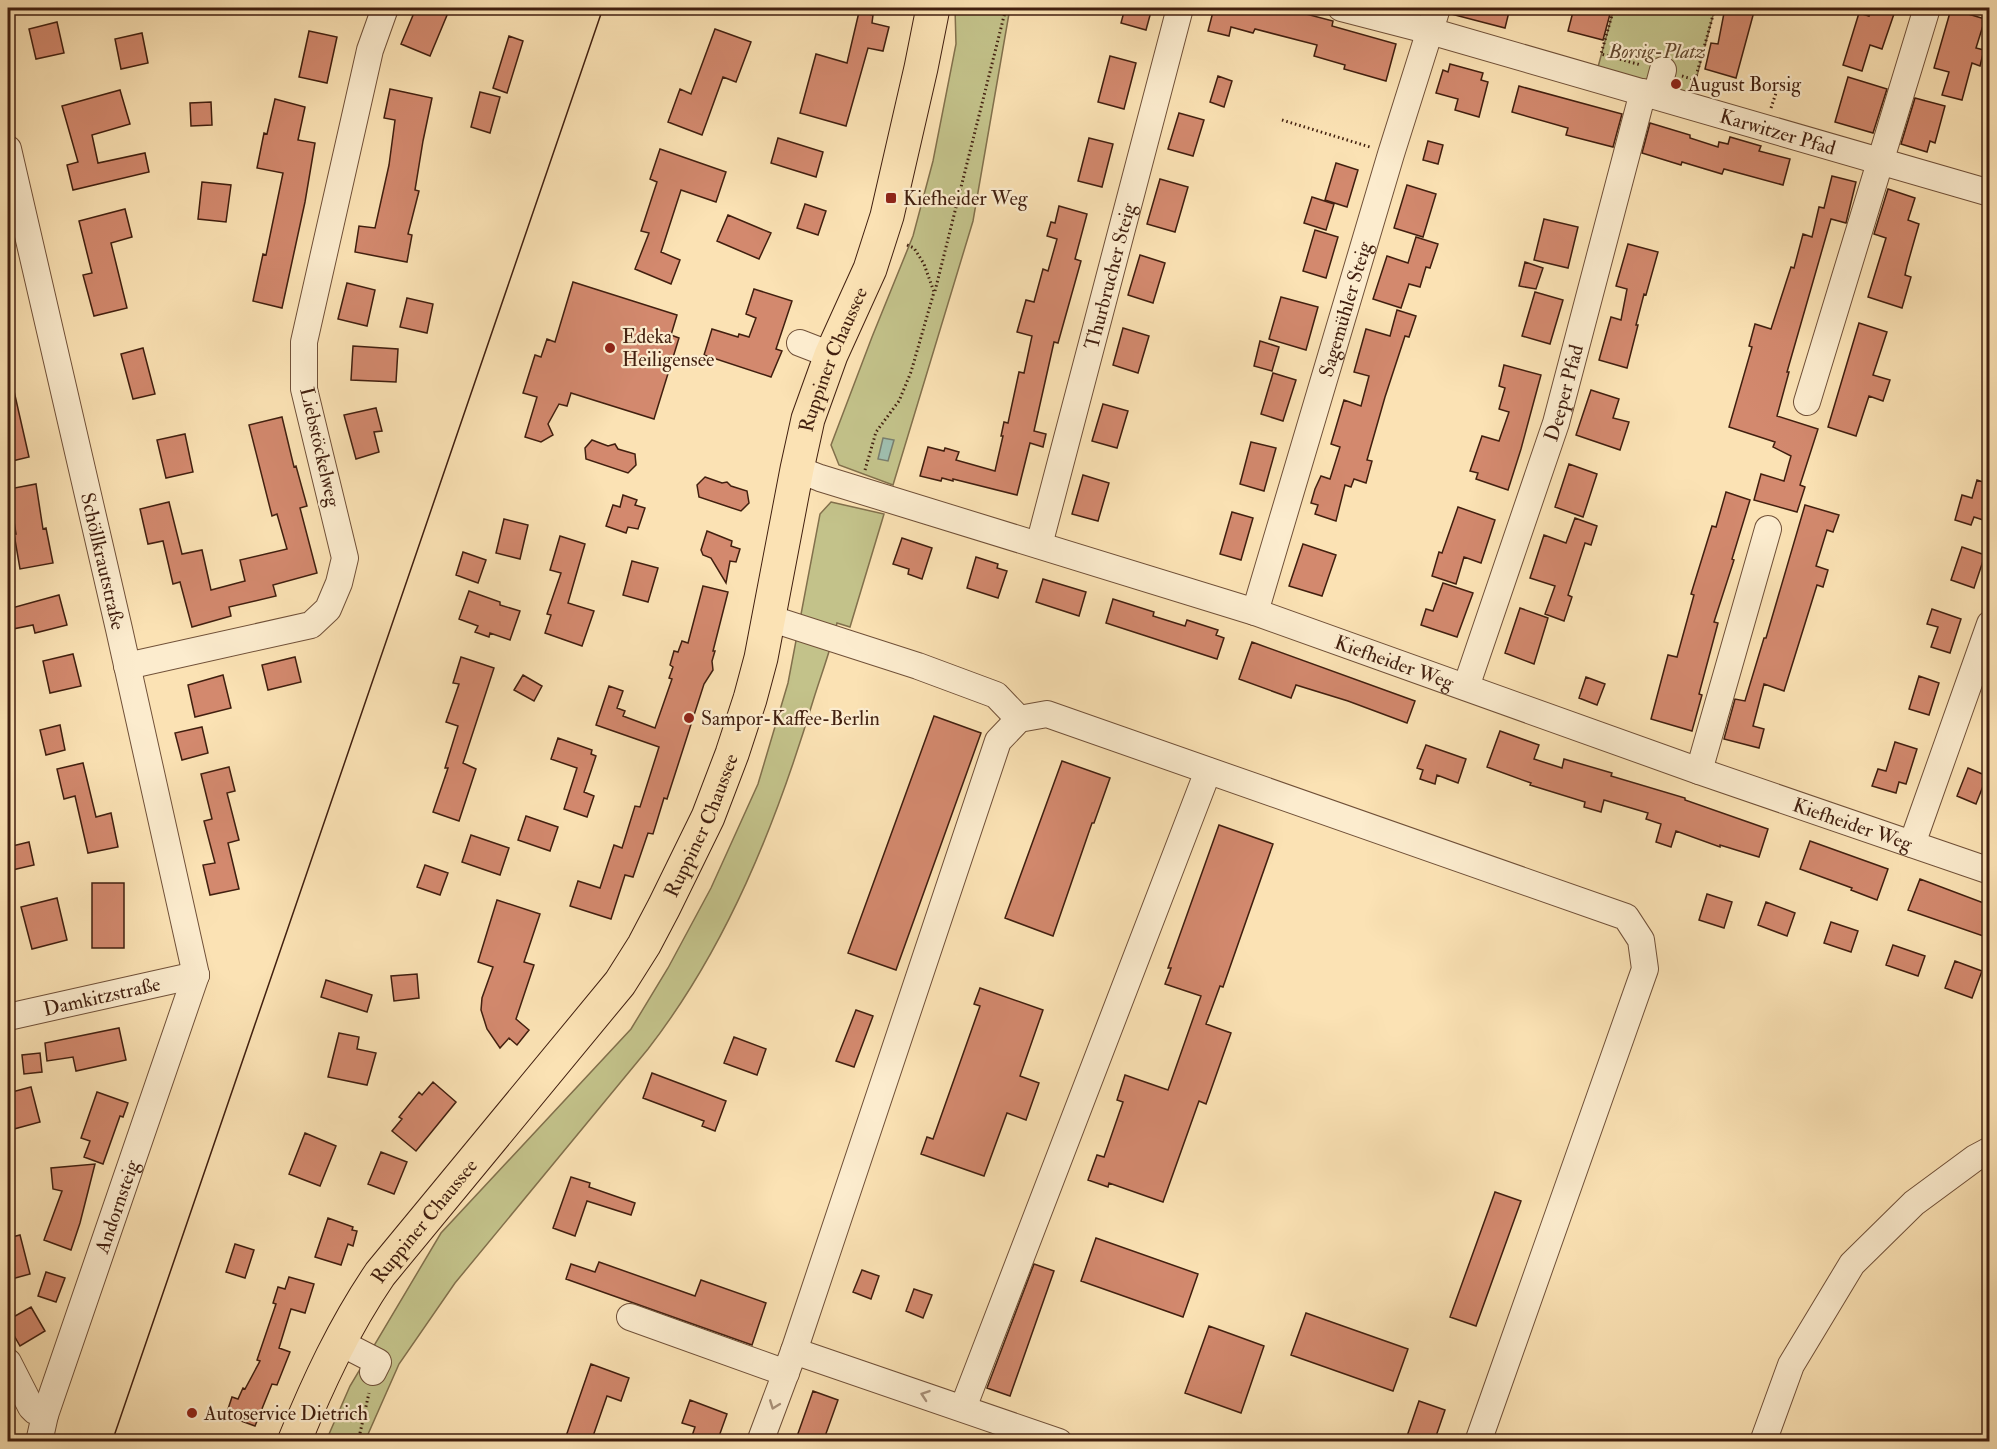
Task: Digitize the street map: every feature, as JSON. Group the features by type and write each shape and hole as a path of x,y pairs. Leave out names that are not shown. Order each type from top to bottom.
{"main road":[{"name":"Ruppiner Chaussee","path":"294,1442 339,1342 361,1302 380,1274 620,982 644,945 720,788 750,699 769,618 796,469 808,419 831,355 870,269 881,235 914,102 933,8"}],"street":[{"name":"Liebstöckelweg","path":"127,666 311,625 328,609 339,583 345,558 304,389 304,342 370,50 385,8"},
{"name":"Thurbrucher Steig","path":"1039,545 1180,8"},
{"name":"Karwitzer Pfad","path":"1341,8 1427,22 1649,94 1989,193"},
{"path":"1807,402 1927,8"},
{"name":"Sagemühler Steig","path":"1256,612 1391,154 1427,22"},
{"name":"Deeper Pfad","path":"1466,687 1556,423 1649,94 1663,70"},
{"name":"Schöllkrautstraße","path":"8,149 196,975"},
{"path":"800,342 831,355"},
{"name":"Kiefheider Weg","path":"796,469 1256,612 1699,771 1989,871"},
{"path":"1699,771 1768,529"},
{"path":"769,618 918,666 996,695 1019,719"},
{"path":"1912,844 1989,624"},
{"path":"760,1442 790,1362 998,741 1019,719 1047,714 1626,917 1641,940 1645,969 1479,1442"},
{"path":"963,1408 1208,771"},
{"name":"Damkitzstraße","path":"8,1017 196,975"},
{"name":"Andornsteig","path":"39,1442 45,1415 196,975"},
{"path":"1763,1442 1791,1365 1852,1264 1914,1203 1989,1150"},
{"path":"630,1317 963,1408 1059,1442"},
{"path":"339,1342 378,1362 373,1372"},
{"path":"8,1362 32,1407 35,1411 45,1415"}],"path":[{"path":"859,490 876,432 899,401 911,372 934,292 1006,8"},
{"path":"1614,8 1601,54 1695,80 1715,8"},
{"path":"1766,128 1780,81"},
{"path":"1282,120 1391,154"},
{"path":"881,235 914,248 924,264 934,292"},
{"path":"358,1442 373,1372"}],"green space":[{"path":"955,8 1010,8 973,221 893,485 839,465 831,445 913,236 933,161 956,44"},
{"name":"Borsig-Platz","path":"1614,8 1715,8 1689,106 1595,78"},
{"path":"831,502 884,514 850,627 837,623 783,793 746,883 702,969 648,1049 455,1283 399,1364 365,1441 326,1441 350,1386 441,1233 631,1029 668,968 711,888 758,784 788,683 820,514"}],"shaded area":[{"path":"883,438 894,440 888,461 878,459"}],"building":[{"path":"416,8 450,8 430,56 401,44"},
{"path":"1125,8 1152,8 1146,30 1121,23"},
{"path":"1214,8 1283,8 1333,21 1332,26 1396,44 1386,81 1344,69 1345,65 1314,56 1317,45 1255,29 1253,33 1231,27 1229,36 1208,31"},
{"path":"1452,8 1510,8 1505,28 1451,14"},
{"path":"1574,8 1604,8 1603,12 1610,14 1603,40 1568,31"},
{"path":"1725,8 1755,8 1736,78 1705,69 1711,43 1718,44"},
{"path":"1872,8 1896,8 1882,49 1870,45 1862,71 1843,65 1859,13 1869,16"},
{"path":"1951,9 1985,19 1976,48 1984,50 1980,66 1972,63 1962,100 1942,95 1949,72 1934,68"},
{"path":"859,12 873,15 872,23 889,27 883,51 868,48 846,126 800,113 816,54 847,63"},
{"path":"57,22 64,53 36,59 29,29"},
{"path":"715,29 751,42 736,82 723,77 702,135 668,122 680,89 691,94"},
{"path":"309,31 337,37 327,83 299,77"},
{"path":"142,33 148,63 121,69 115,39"},
{"path":"509,36 523,41 507,93 493,88"},
{"path":"1110,56 1136,63 1124,109 1098,102"},
{"path":"1450,64 1483,73 1481,80 1488,82 1479,117 1455,110 1458,99 1436,93 1443,70 1448,72"},
{"path":"1218,76 1232,81 1224,107 1210,102"},
{"path":"1848,77 1887,89 1873,133 1835,122"},
{"path":"1519,86 1622,114 1613,147 1566,135 1568,128 1512,112"},
{"path":"390,89 432,98 415,190 419,191 408,234 412,235 407,262 355,252 359,226 375,228 389,165 395,120 384,118"},
{"path":"120,90 130,124 92,135 98,163 145,153 149,172 73,190 67,165 78,162 62,106"},
{"path":"480,92 500,97 490,133 471,127"},
{"path":"1915,98 1945,106 1935,143 1930,141 1927,152 1901,144"},
{"path":"275,99 305,107 298,140 315,143 282,308 253,301 263,254 266,255 283,173 257,168 264,133 267,134"},
{"path":"211,102 212,125 191,126 190,103"},
{"path":"1179,113 1204,120 1193,156 1168,149"},
{"path":"1650,123 1690,135 1690,138 1718,147 1719,142 1728,144 1730,137 1761,146 1759,151 1790,159 1783,185 1724,169 1722,174 1682,162 1681,165 1642,153"},
{"path":"778,138 823,152 816,177 771,163"},
{"path":"1089,138 1113,144 1102,187 1078,181"},
{"path":"1428,141 1443,145 1438,164 1423,160"},
{"path":"660,149 726,172 716,202 681,190 661,252 680,260 671,284 635,269 649,233 641,231 657,182 650,179"},
{"path":"1336,163 1358,170 1347,207 1325,200"},
{"path":"1832,176 1856,182 1846,223 1831,219 1787,372 1789,372 1777,416 1818,429 1800,485 1805,487 1797,512 1754,500 1761,474 1784,481 1791,456 1773,447 1775,442 1729,427 1752,347 1749,346 1755,324 1771,329 1791,267 1794,268 1803,234 1812,237 1819,207 1824,208"},
{"path":"1160,179 1188,187 1175,232 1147,224"},
{"path":"202,182 231,185 226,222 198,219"},
{"path":"1407,185 1436,194 1423,237 1394,228"},
{"path":"1888,189 1915,198 1908,220 1919,224 1905,275 1911,277 1902,308 1868,297 1886,238 1874,234"},
{"path":"1312,197 1334,204 1326,230 1304,223"},
{"path":"805,204 826,211 818,235 797,228"},
{"path":"1059,206 1087,214 1075,259 1081,261 1058,343 1054,342 1034,431 1046,434 1043,447 1030,443 1017,495 953,479 953,481 942,478 941,481 920,476 928,447 959,452 956,460 995,471 1004,422 1008,423 1019,372 1024,373 1032,336 1017,332 1026,300 1034,302 1043,269 1048,271 1057,239 1047,236 1051,222 1055,223"},
{"path":"125,209 132,237 111,243 127,308 94,316 83,275 92,273 79,221"},
{"path":"728,215 771,233 759,259 717,241"},
{"path":"1544,219 1578,227 1568,268 1534,260"},
{"path":"1315,230 1338,237 1326,278 1303,271"},
{"path":"1416,237 1438,244 1430,268 1426,267 1420,287 1409,284 1401,308 1373,299 1387,256 1408,263"},
{"path":"1628,244 1658,252 1646,295 1644,294 1627,368 1599,360 1611,317 1621,320 1627,289 1616,286"},
{"path":"1140,255 1165,263 1153,303 1128,295"},
{"path":"1525,262 1543,268 1536,289 1519,286"},
{"name":"Edeka Heiligensee","path":"573,282 677,315 671,335 679,338 654,419 571,393 567,406 559,404 548,424 553,435 541,442 525,437 537,397 523,393 535,355 541,357 547,339 555,342"},
{"path":"347,283 375,290 367,326 338,319"},
{"path":"754,289 792,301 776,349 782,351 771,377 704,355 712,329 738,337 739,334 749,337 756,318 746,314"},
{"path":"1535,292 1563,300 1550,344 1522,336"},
{"path":"1281,297 1318,307 1306,350 1269,339"},
{"path":"407,298 433,304 427,333 400,327"},
{"path":"1397,310 1416,316 1409,337 1405,336 1385,397 1367,460 1372,461 1366,483 1354,479 1351,487 1345,485 1336,521 1315,514 1318,505 1311,503 1315,489 1321,476 1330,479 1340,447 1331,444 1344,400 1361,406 1369,376 1354,372 1366,329 1390,336"},
{"path":"1859,323 1887,332 1873,375 1890,380 1883,401 1869,396 1856,436 1828,427"},
{"path":"1123,328 1149,336 1138,373 1113,365"},
{"path":"1260,341 1279,347 1272,371 1254,366"},
{"path":"353,346 398,349 396,382 351,380"},
{"path":"143,348 155,394 133,399 121,354"},
{"path":"1504,365 1541,375 1508,490 1476,479 1478,473 1470,471 1482,436 1499,441 1509,412 1499,409 1505,388 1499,386"},
{"path":"1273,373 1296,380 1283,421 1261,414"},
{"path":"1591,390 1619,399 1613,418 1629,422 1620,450 1576,435"},
{"path":"8,391 14,391 29,457 8,462"},
{"path":"1103,404 1128,411 1117,448 1092,441"},
{"path":"376,408 382,431 374,432 379,452 356,459 344,415"},
{"path":"282,417 294,467 296,466 307,506 300,508 317,573 273,585 276,596 229,607 231,616 192,627 180,582 173,584 163,541 148,544 140,509 169,502 182,554 202,550 211,590 245,581 240,560 287,549 277,514 272,516 249,425"},
{"path":"185,434 193,472 166,478 157,440"},
{"path":"592,440 608,446 615,444 618,449 635,454 636,465 628,473 586,459 585,448"},
{"path":"1251,442 1276,448 1264,491 1240,484"},
{"path":"1569,464 1597,474 1583,517 1555,507"},
{"path":"1083,475 1109,483 1098,521 1072,514"},
{"path":"705,477 722,483 727,482 731,486 747,491 749,503 741,511 699,497 697,485"},
{"path":"1977,480 1989,484 1989,522 1974,517 1971,525 1955,520 1962,495 1972,498"},
{"path":"36,484 43,529 46,528 53,563 20,569 9,489"},
{"path":"1726,492 1750,500 1714,622 1718,623 1699,694 1702,695 1692,731 1651,719 1668,655 1677,657 1694,595 1691,594 1712,526 1716,527"},
{"path":"623,495 637,500 635,505 645,508 638,529 628,527 626,533 606,526 613,505 620,507"},
{"path":"1805,505 1839,515 1833,532 1827,530 1816,566 1828,570 1823,587 1817,585 1784,691 1764,684 1753,726 1764,729 1759,748 1724,739 1735,699 1745,701"},
{"path":"1458,507 1495,520 1481,563 1464,557 1456,584 1432,576 1439,552 1442,553"},
{"path":"1232,512 1253,518 1241,560 1220,554"},
{"path":"1575,518 1597,526 1591,545 1585,543 1568,595 1572,597 1564,621 1545,614 1555,586 1530,578 1544,535 1566,543"},
{"path":"504,519 528,525 520,559 496,553"},
{"path":"707,531 732,541 731,546 740,549 736,562 730,561 726,583 711,558 703,555 701,550"},
{"path":"560,536 585,544 568,603 594,611 582,646 545,633 551,615 547,614 561,573 550,570"},
{"path":"902,538 932,548 922,579 908,574 909,569 893,564"},
{"path":"1303,544 1336,555 1322,596 1289,586"},
{"path":"1962,547 1985,555 1974,588 1951,580"},
{"path":"463,552 486,560 478,583 456,575"},
{"path":"976,557 998,564 997,568 1007,571 998,598 967,588"},
{"path":"632,561 658,568 648,602 623,595"},
{"path":"1043,579 1086,592 1079,616 1036,602"},
{"path":"1443,583 1473,593 1457,637 1421,625 1426,609 1433,611"},
{"path":"703,586 728,592 713,651 715,651 712,661 713,670 704,684 667,799 664,798 653,834 648,833 633,877 625,875 611,919 570,906 578,881 600,888 614,845 622,848 635,806 640,807 659,747 596,725 609,686 623,691 617,708 625,711 623,716 655,728 672,679 669,678 673,667 670,665 674,651 678,652 682,641 688,643"},
{"path":"469,591 520,611 510,640 490,633 489,637 475,632 478,626 459,619"},
{"path":"59,595 67,625 35,633 33,625 8,630 8,609"},
{"path":"1113,599 1154,612 1153,616 1185,626 1187,620 1218,630 1216,635 1224,638 1217,659 1106,623"},
{"path":"1520,608 1548,618 1534,664 1505,653"},
{"path":"1932,609 1961,619 1950,653 1931,647 1938,627 1927,624"},
{"path":"1252,642 1415,701 1407,723 1296,685 1291,698 1239,679"},
{"path":"73,654 81,686 50,693 43,661"},
{"path":"295,657 301,682 268,690 262,665"},
{"path":"461,657 494,668 463,763 476,769 459,821 433,812 448,768 445,768 458,726 446,722 459,684 453,683"},
{"path":"223,675 231,708 195,717 188,685"},
{"path":"523,675 542,686 534,701 514,690"},
{"path":"1919,676 1939,683 1929,715 1909,709"},
{"path":"1586,677 1605,684 1597,705 1579,698"},
{"path":"934,716 981,733 896,970 848,953"},
{"path":"60,725 65,750 46,755 40,730"},
{"path":"202,727 208,753 182,760 175,733"},
{"path":"1500,731 1539,745 1534,759 1562,768 1564,759 1612,773 1611,776 1685,798 1685,800 1768,829 1759,857 1720,845 1720,847 1676,831 1671,847 1656,842 1661,824 1646,819 1648,813 1604,800 1601,812 1584,807 1585,802 1530,785 1531,783 1487,767"},
{"path":"558,738 592,750 591,754 596,756 584,792 594,796 587,817 564,809 577,768 551,759"},
{"path":"1895,742 1917,749 1906,784 1899,782 1896,793 1872,786 1878,769 1886,771"},
{"path":"1426,745 1466,759 1458,783 1437,775 1435,784 1420,779 1423,770 1417,768"},
{"path":"1062,761 1110,778 1053,936 1005,918"},
{"path":"83,763 96,817 111,813 118,847 88,853 75,796 64,799 57,769"},
{"path":"229,767 235,791 227,793 239,840 228,843 239,889 210,895 203,865 215,863 204,821 212,819 201,774"},
{"path":"1968,768 1987,776 1976,804 1957,796"},
{"path":"526,816 558,827 550,851 518,840"},
{"path":"1219,825 1273,844 1223,987 1220,986 1206,1024 1231,1033 1206,1104 1199,1101 1163,1202 1109,1183 1108,1187 1088,1180 1097,1155 1104,1157 1123,1102 1117,1100 1125,1075 1168,1090 1201,996 1165,984 1171,968 1168,968"},
{"path":"471,835 509,848 500,875 462,862"},
{"path":"1810,841 1888,869 1877,900 1800,869"},
{"path":"29,842 34,865 8,871 8,847"},
{"path":"425,865 448,873 440,895 417,887"},
{"path":"1920,879 1989,905 1989,938 1908,910"},
{"path":"92,883 124,883 124,948 92,948"},
{"path":"1707,894 1732,902 1724,928 1699,920"},
{"path":"57,898 67,940 32,949 21,907"},
{"path":"497,900 540,914 524,962 534,965 516,1019 529,1030 517,1045 509,1038 500,1048 487,1029 481,1010 482,998 493,967 478,962"},
{"path":"1766,902 1795,913 1787,936 1758,925"},
{"path":"1831,922 1858,931 1851,952 1824,943"},
{"path":"1893,945 1925,956 1918,976 1886,965"},
{"path":"1955,961 1982,971 1972,998 1945,988"},
{"path":"417,974 419,998 394,1001 391,976"},
{"path":"326,980 372,995 367,1012 321,997"},
{"path":"980,988 1043,1010 1020,1076 1039,1083 1026,1120 1007,1113 984,1176 921,1154 927,1137 933,1139 980,1006 974,1004"},
{"path":"856,1010 873,1016 854,1067 836,1061"},
{"path":"119,1028 126,1060 76,1071 73,1057 47,1061 45,1043"},
{"path":"339,1033 359,1037 357,1049 376,1053 367,1085 328,1077"},
{"path":"734,1037 766,1049 757,1075 724,1063"},
{"path":"40,1053 42,1072 24,1074 22,1055"},
{"path":"652,1073 726,1101 715,1131 702,1126 704,1121 643,1098"},
{"path":"433,1082 456,1102 416,1151 392,1131 402,1119 399,1117 419,1092 422,1095"},
{"path":"31,1087 40,1122 14,1129 8,1106 8,1093"},
{"path":"97,1092 128,1103 123,1117 120,1116 103,1164 84,1157 90,1141 81,1138"},
{"path":"305,1133 336,1146 320,1186 289,1174"},
{"path":"381,1152 407,1162 394,1194 368,1184"},
{"path":"95,1164 71,1250 44,1240 62,1191 53,1189 51,1168"},
{"path":"571,1177 590,1183 589,1187 635,1203 631,1215 587,1201 575,1236 553,1228"},
{"path":"1495,1192 1521,1201 1476,1326 1450,1317"},
{"path":"328,1218 353,1227 352,1230 357,1231 353,1246 348,1244 341,1265 315,1257"},
{"path":"20,1235 30,1274 8,1280 8,1238"},
{"path":"1096,1238 1198,1274 1183,1317 1081,1281"},
{"path":"235,1244 254,1250 245,1278 226,1272"},
{"path":"599,1262 695,1296 701,1280 766,1303 752,1345 566,1279 571,1264 595,1272"},
{"path":"1034,1264 1054,1271 1010,1396 987,1388"},
{"path":"862,1270 879,1276 871,1299 853,1292"},
{"path":"46,1272 65,1278 56,1302 38,1296"},
{"path":"289,1277 314,1284 305,1313 291,1309 279,1348 290,1352 277,1385 272,1384 255,1426 233,1418 234,1415 227,1412 232,1397 238,1399 260,1361 257,1360 276,1304 273,1303 278,1287 285,1289"},
{"path":"914,1289 932,1295 923,1318 906,1311"},
{"path":"31,1307 45,1331 20,1346 8,1325 8,1320"},
{"path":"1306,1313 1408,1349 1393,1391 1291,1355"},
{"path":"1209,1326 1264,1346 1241,1413 1185,1393"},
{"path":"591,1364 629,1378 621,1401 607,1396 591,1442 564,1442"},
{"path":"813,1391 838,1400 823,1442 795,1442"},
{"path":"690,1400 727,1414 717,1442 690,1442 695,1427 682,1423"},
{"path":"1419,1401 1445,1410 1434,1442 1405,1442"}],"tram line":[{"path":"112,1442 603,8"}],"place":[{"name":"August Borsig","path":"1676,84"},
{"name":"Kiefheider Weg","path":"891,198"},
{"name":"Edeka Heiligensee","path":"610,348"},
{"name":"Sampor-Kaffee-Berlin","path":"689,718"},
{"name":"Autoservice Dietrich","path":"192,1413"}]}
